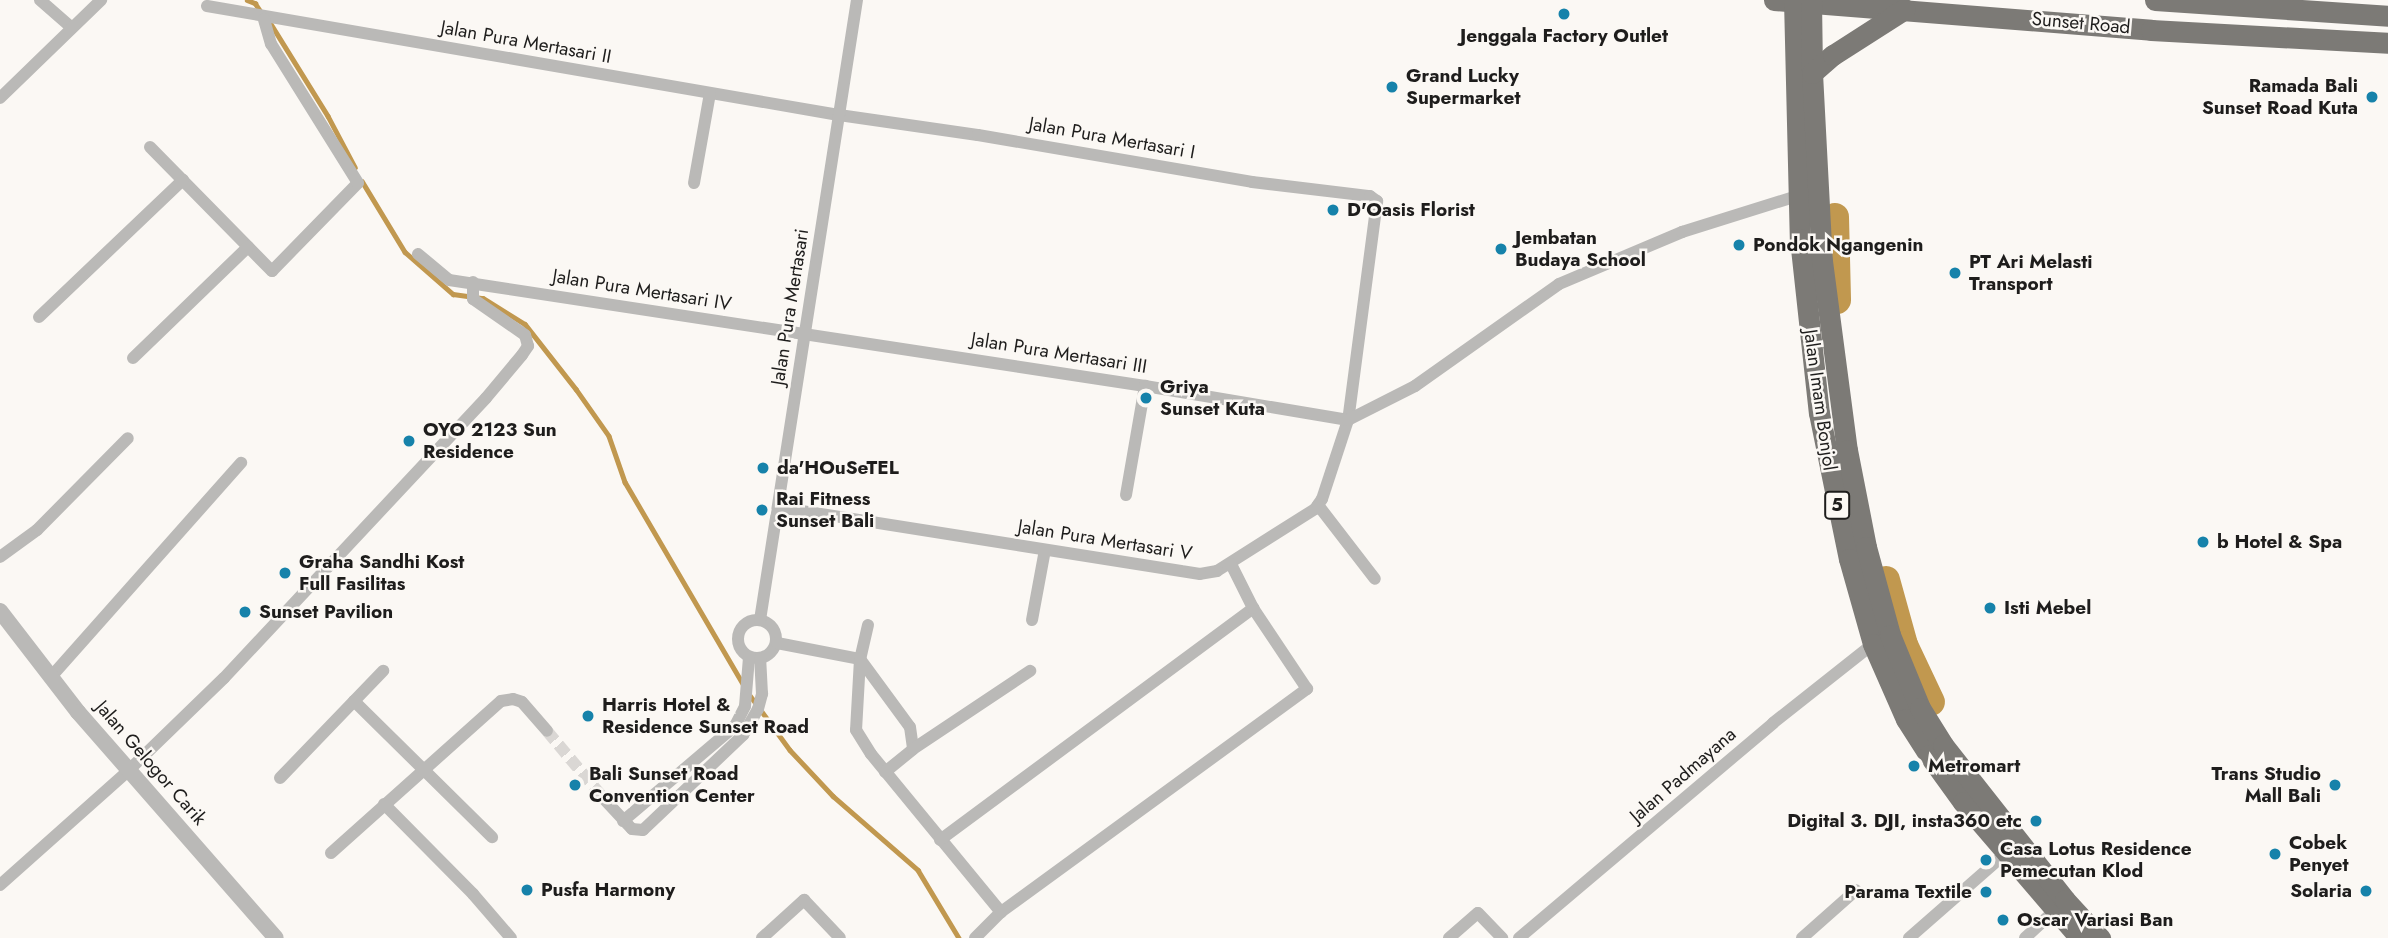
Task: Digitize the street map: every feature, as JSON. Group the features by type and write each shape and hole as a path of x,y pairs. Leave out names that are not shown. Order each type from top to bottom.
{"highway":[{"name":"Sunset Road","path":"2155,0 2388,16"},
{"name":"Sunset Road","path":"1797,1 2151,30 2388,43"},
{"name":"Jalan Imam Bonjol","path":"1797,1 1812,73 1817,216 1843,418 1867,547 1890,635 1920,708 1943,745 2065,900 2099,938"},
{"name":"Jalan Imam Bonjol","path":"1797,1 1804,282 1819,413 1849,559 1873,643 1887,680 1917,737 1963,802 2080,938"},
{"path":"1812,73 1840,51 1905,9"}],"street":[{"path":"40,0 71,27"},
{"path":"0,98 101,0"},
{"name":"Jalan Pura Mertasari","path":"760,620 857,0"},
{"name":"Jalan Pura Mertasari II","path":"207,6 264,19 839,115"},
{"path":"150,147 272,271 358,183 271,44 264,19"},
{"path":"694,183 710,93"},
{"name":"Jalan Pura Mertasari I","path":"839,115 978,135 1252,182 1370,196 1377,201 1348,420"},
{"path":"39,317 183,180"},
{"path":"1376,579 1318,505 1348,420 1415,386 1559,284 1682,232 1800,195"},
{"path":"133,358 248,247"},
{"name":"Jalan Pura Mertasari IV","path":"418,254 449,280 806,333"},
{"path":"0,885 129,770 224,678 486,398 522,355 528,346 525,335 473,299 473,282"},
{"name":"Jalan Pura Mertasari III","path":"806,333 1348,420"},
{"path":"1126,495 1146,386"},
{"path":"0,557 37,530 128,438"},
{"path":"50,678 240,463"},
{"name":"Jalan Pura Mertasari V","path":"779,507 1200,574 1217,572 1231,564 1318,505"},
{"path":"1032,620 1045,550"},
{"path":"975,938 1001,912 1307,689 1253,608 1231,564"},
{"path":"940,840 1253,608"},
{"name":"Jalan Gelogor Carik","path":"0,611 50,678 276,938"},
{"path":"604,799 632,829 643,830 743,735 758,709 762,694 755,658 740,648 739,634 747,624 760,620 767,623 777,643"},
{"path":"868,625 860,659 856,730 885,772 1001,912"},
{"path":"755,658 772,652 777,643"},
{"path":"777,643 860,659 910,727 913,749"},
{"name":"Jalan Padmayana","path":"1519,938 1773,723 1873,643"},
{"path":"623,821 735,726 745,706 755,658"},
{"path":"885,772 913,749 1030,670"},
{"path":"280,778 383,671"},
{"path":"331,853 501,701 513,699 522,702 547,731"},
{"path":"354,701 492,837"},
{"path":"384,804 473,894 511,938"},
{"path":"1909,938 2006,853"},
{"path":"1802,938 1856,890"},
{"path":"762,938 804,900 839,938"},
{"path":"2025,938 2055,911"},
{"path":"1449,938 1478,913 1502,938"}],"waterway":[{"path":"247,0 255,3 261,12"},
{"path":"271,24 328,116 355,167"},
{"path":"362,181 405,252 453,294 483,298 525,324 576,389 609,436 625,482 743,684"},
{"path":"1835,217 1837,300"},
{"path":"1886,580 1904,645 1931,702"},
{"path":"749,694 790,750 833,796 918,870 959,938"}],"tunnel":[{"path":"547,731 604,799"}],"place":[{"name":"Jenggala Factory Outlet","path":"1564,14"},
{"name":"Grand Lucky Supermarket","path":"1392,87"},
{"name":"Ramada Bali Sunset Road Kuta","path":"2372,97"},
{"name":"D'Oasis Florist","path":"1333,210"},
{"name":"Pondok Ngangenin","path":"1739,245"},
{"name":"Jembatan Budaya School","path":"1501,249"},
{"name":"PT Ari Melasti Transport","path":"1955,273"},
{"name":"Griya Sunset Kuta","path":"1146,398"},
{"name":"OYO 2123 Sun Residence","path":"409,441"},
{"name":"da'HOuSeTEL","path":"763,468"},
{"name":"Rai Fitness Sunset Bali","path":"762,510"},
{"name":"b Hotel & Spa","path":"2203,542"},
{"name":"Graha Sandhi Kost Full Fasilitas","path":"285,573"},
{"name":"Isti Mebel","path":"1990,608"},
{"name":"Sunset Pavilion","path":"245,612"},
{"name":"Harris Hotel & Residence Sunset Road","path":"588,716"},
{"name":"Metromart","path":"1914,766"},
{"name":"Bali Sunset Road Convention Center","path":"575,785"},
{"name":"Trans Studio Mall Bali","path":"2335,785"},
{"name":"Digital 3. DJI, insta360 etc","path":"2036,821"},
{"name":"Cobek Penyet","path":"2275,854"},
{"name":"Casa Lotus Residence Pemecutan Klod","path":"1986,860"},
{"name":"Pusfa Harmony","path":"527,890"},
{"name":"Solaria","path":"2366,891"},
{"name":"Parama Textile","path":"1986,892"},
{"name":"Oscar Variasi Ban","path":"2003,920"}]}
